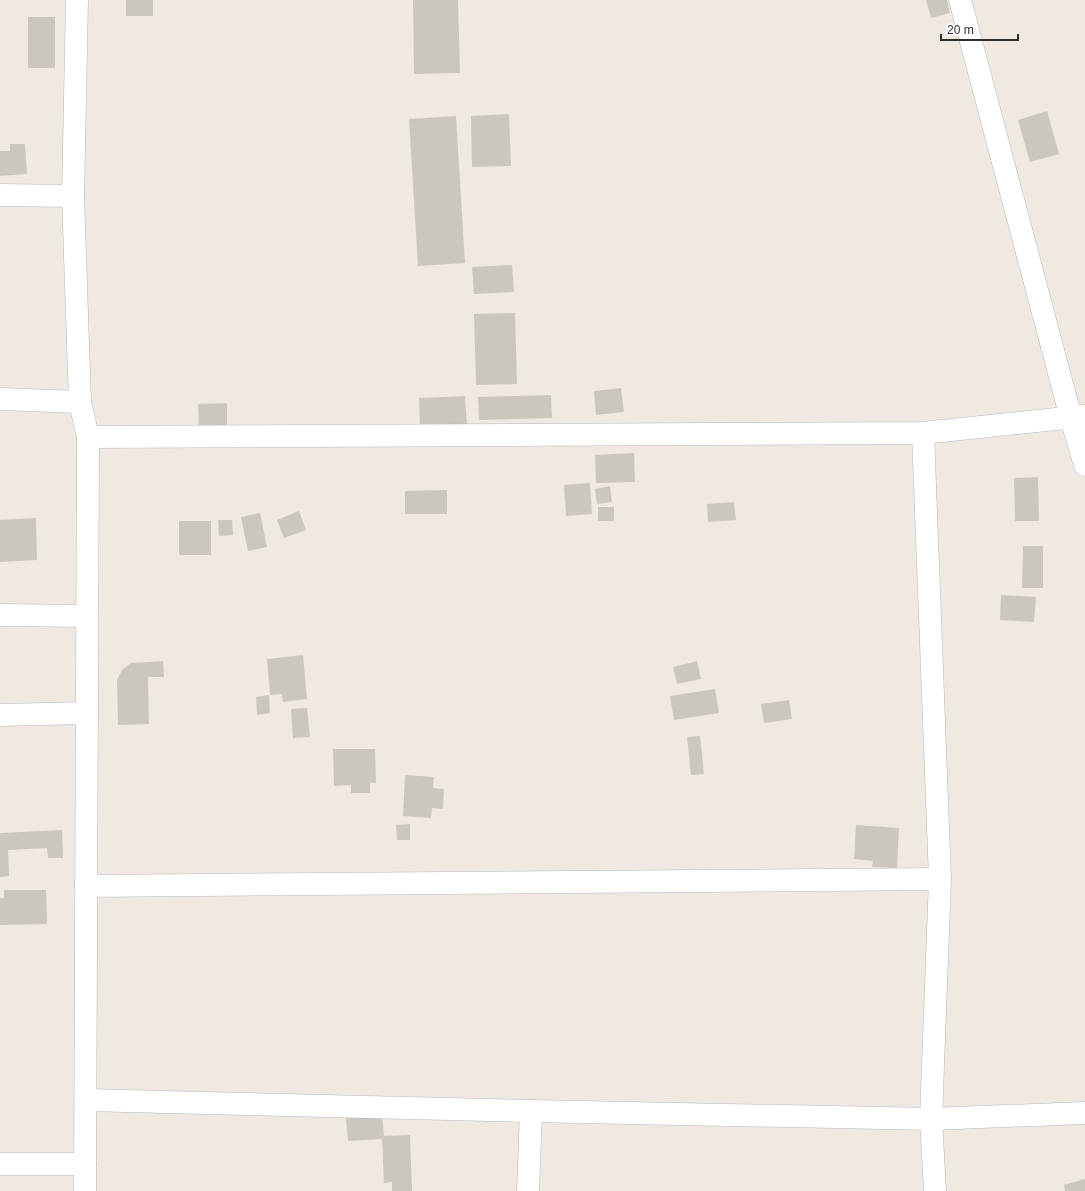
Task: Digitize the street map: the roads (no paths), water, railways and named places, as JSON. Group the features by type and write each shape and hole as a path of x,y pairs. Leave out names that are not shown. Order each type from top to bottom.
{"street":[{"path":"77,0 73,196 80,402 88,436 85,1191"},
{"path":"960,0 1078,417 1085,465"},
{"path":"0,195 73,196"},
{"path":"0,399 80,402"},
{"path":"88,436 923,433 1078,417"},
{"path":"923,433 940,879 931,1119 935,1191"},
{"path":"0,615 87,616"},
{"path":"0,715 87,713"},
{"path":"86,886 940,879"},
{"path":"86,1100 531,1112 931,1119 1085,1113"},
{"path":"528,1191 531,1112"},
{"path":"0,1164 85,1164"}]}
